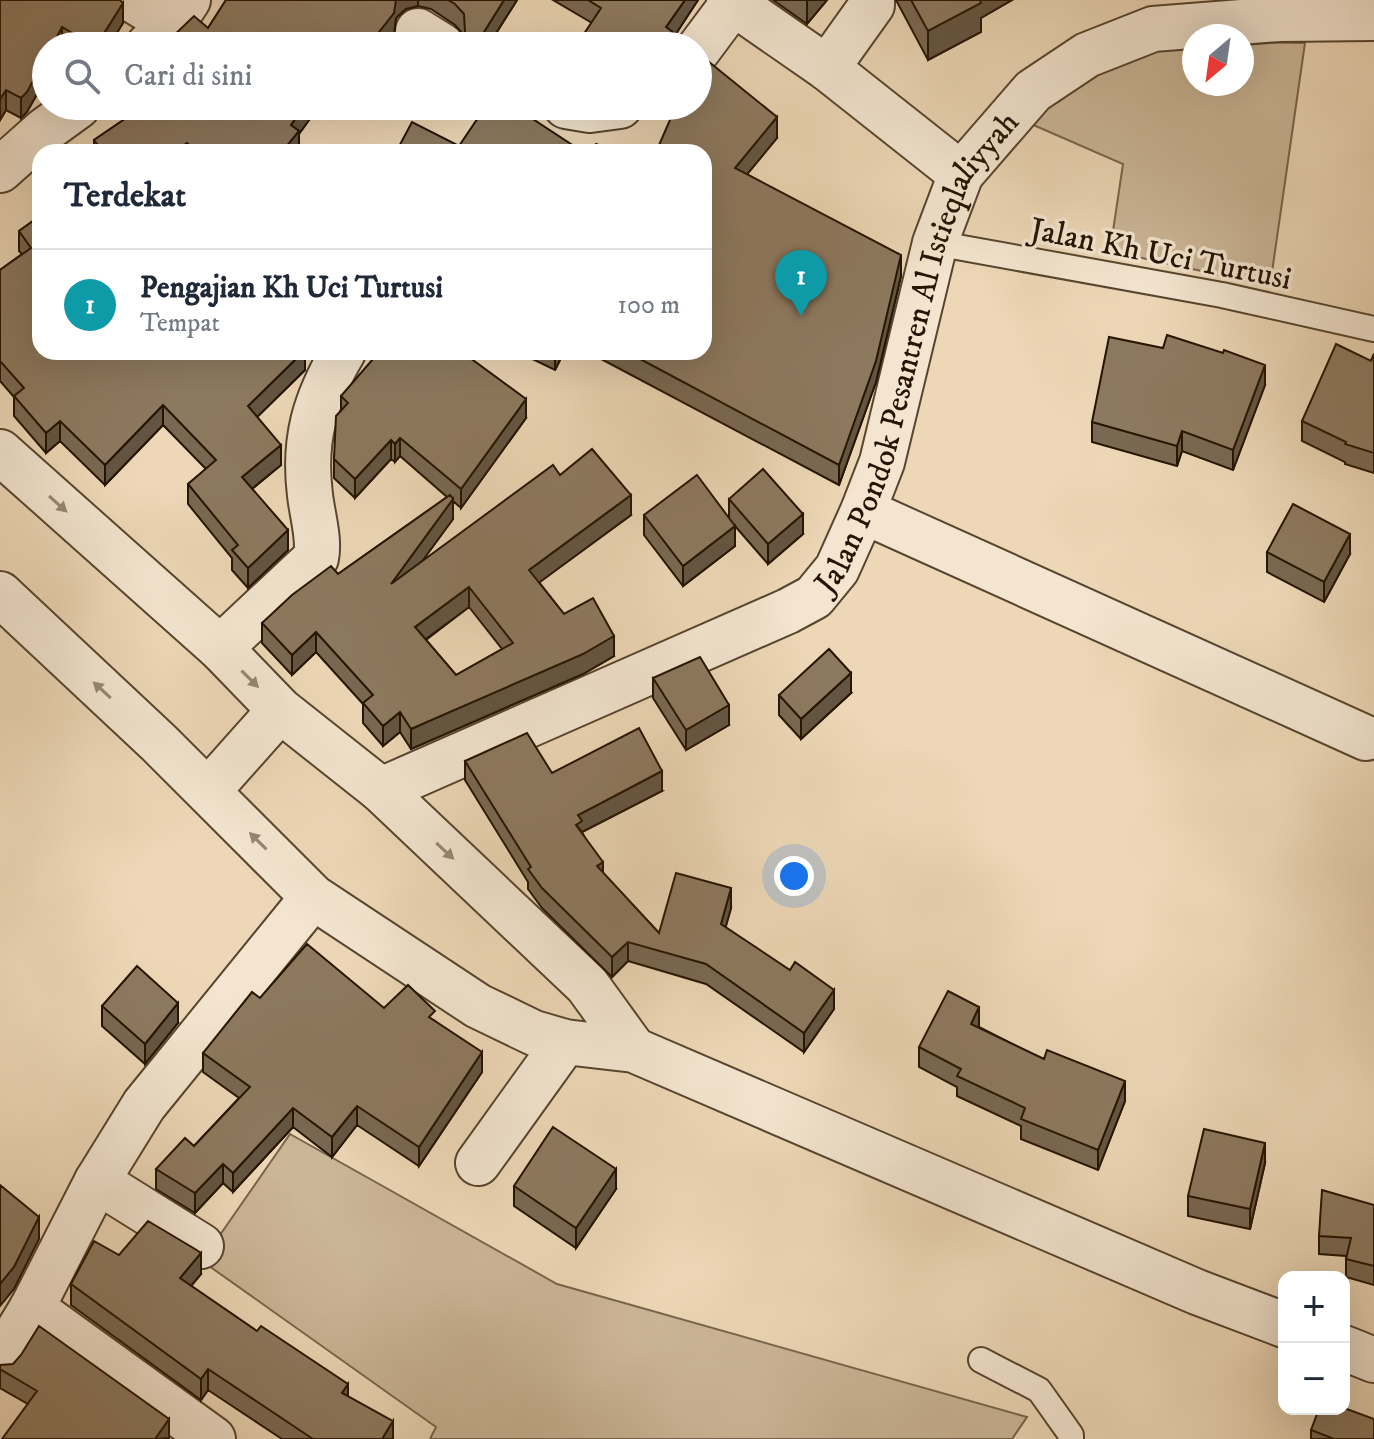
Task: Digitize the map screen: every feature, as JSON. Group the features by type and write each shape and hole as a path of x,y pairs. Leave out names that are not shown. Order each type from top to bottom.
{"street":[{"path":"133,0 169,23"},
{"path":"827,68 872,5 872,0"},
{"path":"710,32 731,2 827,68 961,174"},
{"name":"Jalan Pondok Pesantren Al Istieqlaliyyah","path":"381,790 814,597 837,569 882,462 935,243 961,174 1033,91 1150,15 1279,10 1374,18"},
{"path":"0,170 59,120"},
{"path":"220,648 316,558 306,466 313,417 325,384 338,360"},
{"path":"0,452 220,648 280,710 381,790 587,985 634,1050"},
{"path":"863,511 1366,738"},
{"path":"0,594 208,791 313,897 478,1006 534,1033 565,1042 634,1050 1197,1292 1278,1323"},
{"path":"208,791 280,710"},
{"path":"0,1361 32,1308 97,1181 144,1105 313,897"},
{"path":"478,1163 565,1042"},
{"path":"97,1181 201,1246"},
{"path":"32,1308 213,1439"},
{"path":"1350,1350 1374,1360"}],"lane":[{"name":"Jalan Kh Uci Turtusi","path":"935,243 1222,295 1374,329"},
{"path":"981,1360 1039,1390 1071,1439"}],"shaded area":[{"path":"1156,40 1182,41 1182,96 1254,96 1254,42 1305,43 1270,286 1110,251 1123,164 1022,120"},
{"path":"290,1134 557,1284 1027,1417 1012,1439 430,1439 436,1427 202,1261"}],"building":[{"path":"0,0 120,0 123,3 105,32 70,32 62,27 59,32 32,32 32,83 21,98 6,90 0,99"},
{"path":"226,0 396,0 394,13 379,32 177,32 194,16 208,28"},
{"path":"448,0 504,0 484,32 465,32 464,14"},
{"path":"588,0 685,0 666,27 673,32 585,32 601,8"},
{"path":"911,0 980,0 981,3 928,31"},
{"path":"712,64 777,117 735,168 901,255 876,361 839,465 642,360 712,360 712,144 659,144 670,120 712,120"},
{"path":"123,120 294,120 291,125 299,131 288,144 97,144 94,140"},
{"path":"477,120 534,120 571,144 460,144"},
{"path":"412,122 455,144 400,144"},
{"path":"32,222 32,360 295,360 248,406 281,445 242,477 288,530 248,568 232,550 238,545 188,484 216,460 163,405 105,465 60,421 46,433 14,396 24,388 0,361 0,270 31,248 19,231"},
{"path":"1167,335 1265,365 1233,450 1182,431 1177,446 1092,422 1109,337 1163,348"},
{"path":"1336,344 1371,361 1374,354 1374,453 1345,444 1302,421"},
{"path":"372,360 473,360 526,399 461,489 400,438 395,444 391,440 355,479 334,459 336,416 348,403 341,396"},
{"path":"592,449 631,495 529,570 564,614 593,598 614,636 583,654 411,729 400,712 383,726 363,703 373,695 316,632 292,655 262,623 292,595 331,566 338,574 450,495 453,499 391,584 553,465 560,475","holes":["469,587 513,643 456,675 415,627"]},
{"path":"763,469 803,514 768,544 729,499"},
{"path":"697,475 735,526 683,566 644,515"},
{"path":"1293,504 1350,534 1324,582 1267,552"},
{"path":"829,649 851,673 801,719 779,695"},
{"path":"700,657 729,705 686,730 653,678"},
{"path":"639,728 662,771 578,815 582,821 576,825 603,862 597,866 659,933 676,873 731,888 721,924 790,970 795,962 834,990 804,1033 706,964 628,942 612,957 542,888 465,761 527,733 552,773"},
{"path":"307,944 384,1008 408,985 435,1011 429,1017 482,1052 419,1147 357,1106 332,1137 293,1108 233,1173 223,1164 195,1193 156,1169 185,1138 194,1146 250,1087 203,1053 252,992 260,998"},
{"path":"137,966 178,1003 145,1044 102,1006"},
{"path":"948,991 979,1007 971,1024 1044,1059 1047,1050 1125,1081 1098,1150 1021,1119 1025,1108 957,1076 961,1069 919,1047"},
{"path":"553,1127 616,1169 576,1228 514,1186"},
{"path":"1204,1129 1265,1143 1250,1209 1188,1196"},
{"path":"0,1185 39,1217 14,1267 0,1284"},
{"path":"1322,1190 1374,1205 1374,1266 1346,1259 1351,1238 1319,1236"},
{"path":"148,1221 201,1253 180,1278 257,1331 261,1326 348,1384 342,1393 393,1421 382,1439 313,1439 208,1369 201,1379 71,1284 94,1241 119,1255"},
{"path":"39,1326 169,1419 155,1439 2,1439 37,1391 0,1369 0,1365 13,1364"},
{"path":"1350,1410 1374,1419 1374,1439 1334,1439 1311,1430 1317,1415 1350,1415"}],"place":[{"name":"Pengajian Kh Uci Turtusi","path":"801,316"}]}
